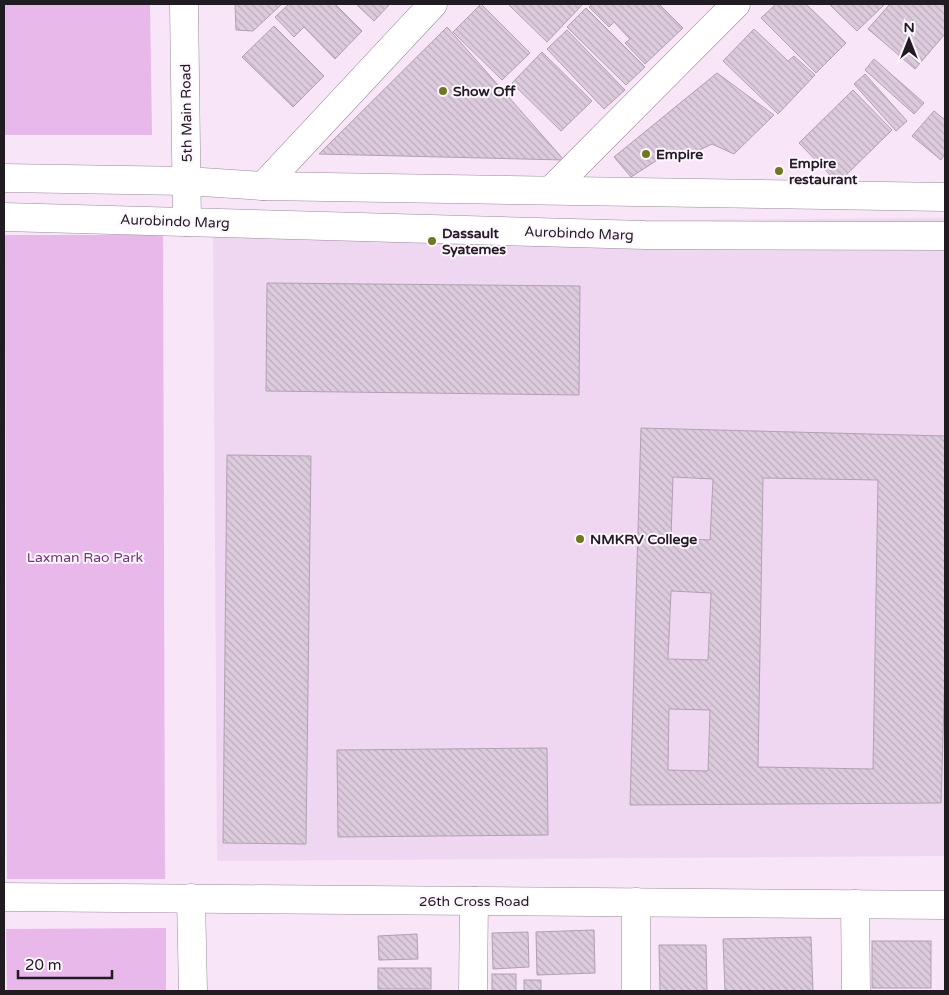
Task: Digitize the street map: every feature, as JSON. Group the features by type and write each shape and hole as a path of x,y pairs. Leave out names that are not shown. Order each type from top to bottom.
{"street":[{"name":"5th Main Road","path":"184,4 187,222"},
{"path":"264,186 433,4"},
{"path":"551,190 736,4"},
{"path":"4,178 187,181 264,186 945,197"},
{"name":"Aurobindo Marg","path":"4,217 635,234 945,236"},
{"name":"26th Cross Road","path":"4,897 945,905"},
{"path":"191,898 192,991"},
{"path":"473,991 474,901"},
{"path":"636,902 636,991"},
{"path":"855,904 856,991"}],"shaded area":[{"name":"NMKRV College","path":"945,218 945,856 217,861 213,223"}],"green space":[{"path":"4,4 150,4 152,135 4,135"},
{"name":"Laxman Rao Park","path":"5,235 163,235 165,879 7,879"},
{"path":"166,928 166,991 7,991 6,929"}],"building":[{"path":"235,4 282,4 253,31 236,30"},
{"path":"289,4 335,4 362,31 335,59 304,27 294,37 275,17"},
{"path":"356,4 390,4 374,21"},
{"path":"481,4 530,53 502,80 453,32"},
{"path":"508,4 583,4 547,42"},
{"path":"592,4 659,4 683,28 645,64 625,43 630,39 614,22 609,27 589,7"},
{"path":"776,4 806,4 846,43 816,73 761,18"},
{"path":"829,4 885,4 857,31"},
{"path":"890,4 945,4 945,34 915,69 868,29"},
{"path":"586,8 645,67 626,85 567,27"},
{"path":"274,26 324,76 293,107 242,57"},
{"name":"Show Off","path":"447,27 564,160 319,154"},
{"path":"754,29 788,61 794,56 815,75 778,114 723,61"},
{"path":"567,30 625,90 604,109 547,49"},
{"path":"542,52 592,101 561,131 512,83"},
{"path":"874,59 924,103 914,114 865,70"},
{"path":"717,73 774,115 734,154 712,144 687,156 665,155 631,177 614,157"},
{"path":"865,74 907,121 896,131 854,84"},
{"path":"853,90 892,130 838,183 799,143"},
{"path":"934,111 945,120 945,154 941,160 912,136"},
{"path":"267,283 580,286 579,395 266,391"},
{"path":"641,428 945,436 945,671 941,803 630,805","holes":["673,477 713,479 710,540 671,538","763,478 878,480 873,769 758,767","671,591 711,593 708,660 668,659","669,709 710,710 708,771 668,770"]},
{"path":"227,455 311,456 306,844 223,843"},
{"path":"547,748 548,835 338,837 337,750"},
{"path":"594,930 595,973 537,975 536,932"},
{"path":"528,932 529,967 493,969 492,933"},
{"path":"417,934 418,959 379,960 378,936"},
{"path":"811,937 813,991 725,991 723,939"},
{"path":"872,941 931,941 931,988 872,988"},
{"path":"659,945 706,945 707,991 660,991"},
{"path":"378,968 431,968 431,989 378,989"},
{"path":"492,974 516,974 516,991 492,991"},
{"path":"524,980 541,980 541,991 524,991"}],"place":[{"name":"Show Off","path":"443,91"},
{"name":"Empire","path":"646,154"},
{"name":"Empire restaurant","path":"779,171"},
{"name":"Dassault Syatemes","path":"432,241"},
{"name":"NMKRV College","path":"580,539"}]}
